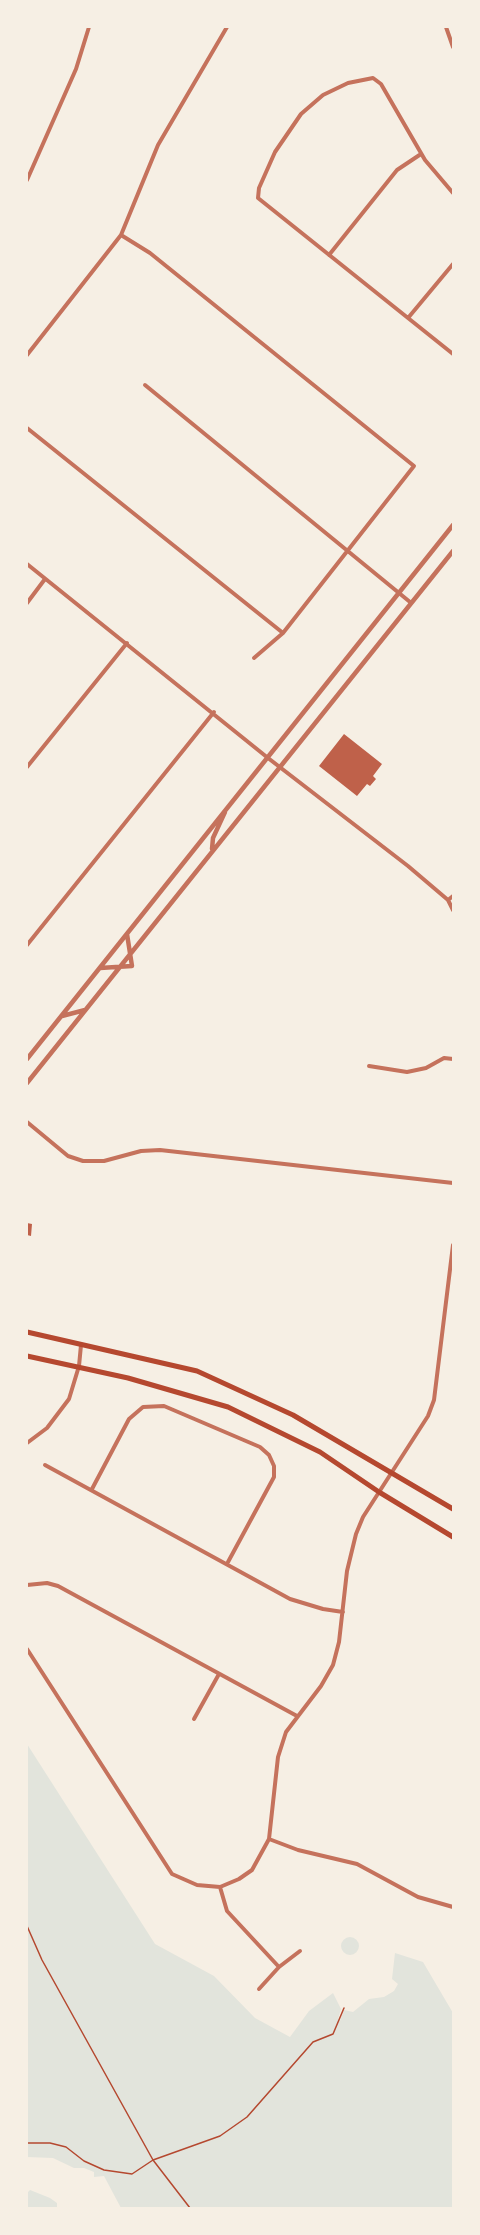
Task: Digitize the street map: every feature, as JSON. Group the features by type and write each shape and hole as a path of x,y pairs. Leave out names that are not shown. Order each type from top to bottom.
{"main road":[{"path":"27,1332 197,1371 293,1415 453,1509"},
{"path":"27,1356 79,1366 228,1407 320,1452 379,1492 453,1537"}],"street":[{"path":"27,180 76,69 89,27"},
{"path":"27,355 121,235 158,145 227,27"},
{"path":"446,27 453,47"},
{"path":"453,192 421,154 381,84 373,78 348,83 323,95 301,114 275,152 259,188 258,198 453,354"},
{"path":"329,255 397,170 421,154"},
{"path":"121,235 150,253 414,466 283,633 254,658"},
{"path":"408,318 453,264"},
{"path":"145,385 410,602"},
{"path":"27,428 283,633"},
{"path":"27,1059 268,758 398,591 453,525"},
{"path":"27,1083 279,765 453,551"},
{"path":"27,564 448,900 453,910"},
{"path":"27,603 45,579"},
{"path":"27,767 127,643"},
{"path":"27,945 214,712"},
{"path":"212,849 213,837 227,807"},
{"path":"448,900 453,896"},
{"path":"100,968 132,966 128,955 127,934"},
{"path":"62,1016 85,1010"},
{"path":"369,1066 407,1072 426,1068 444,1058 453,1059"},
{"path":"27,1122 68,1156 83,1161 104,1161 141,1151 160,1150 453,1183"},
{"path":"27,1649 162,1863 172,1874 182,1881 220,1887 239,1879 252,1870 269,1839 278,1757 286,1732 321,1686 333,1665 343,1612 349,1561 356,1534 379,1492 428,1416 434,1400 453,1245"},
{"path":"27,1443 47,1428 60,1414 69,1399 79,1366 81,1344"},
{"path":"92,1489 129,1419 143,1407 164,1406 260,1447 269,1455 274,1466 270,1488 228,1562"},
{"path":"45,1465 228,1562 291,1599 323,1609 343,1612"},
{"path":"27,1585 47,1583 58,1586 297,1716"},
{"path":"194,1719 219,1674"},
{"path":"269,1839 298,1850 357,1864 418,1897 453,1907"},
{"path":"220,1887 227,1911 279,1967"},
{"path":"259,1989 279,1967 300,1951"}],"path":[{"path":"27,1926 57,1988 110,2079 153,2160 190,2208"},
{"path":"27,2143 50,2143 66,2147 84,2161 104,2170 132,2174 153,2160 220,2136 248,2117 313,2042 333,2034 344,2008"}],"shaded area":[{"path":"27,1744 155,1944 214,1976 255,2018 290,2037 309,2011 333,1993 341,2009 338,2019 340,2021 344,2010 353,2012 369,1999 384,1997 394,1991 398,1984 392,1979 395,1953 423,1962 453,2013 453,2208 121,2208 104,2176 94,2177 94,2172 84,2168 74,2168 53,2158 27,2157"},
{"path":"350,1937 356,1940 359,1946 356,1952 350,1955 344,1952 341,1946 344,1940"},
{"path":"30,2190 50,2198 57,2203 57,2208 27,2208 27,2193"}],"building":[{"path":"344,734 382,764 373,776 376,779 370,786 367,784 357,796 319,766"},
{"path":"27,1223 32,1224 31,1236 27,1235"}]}
